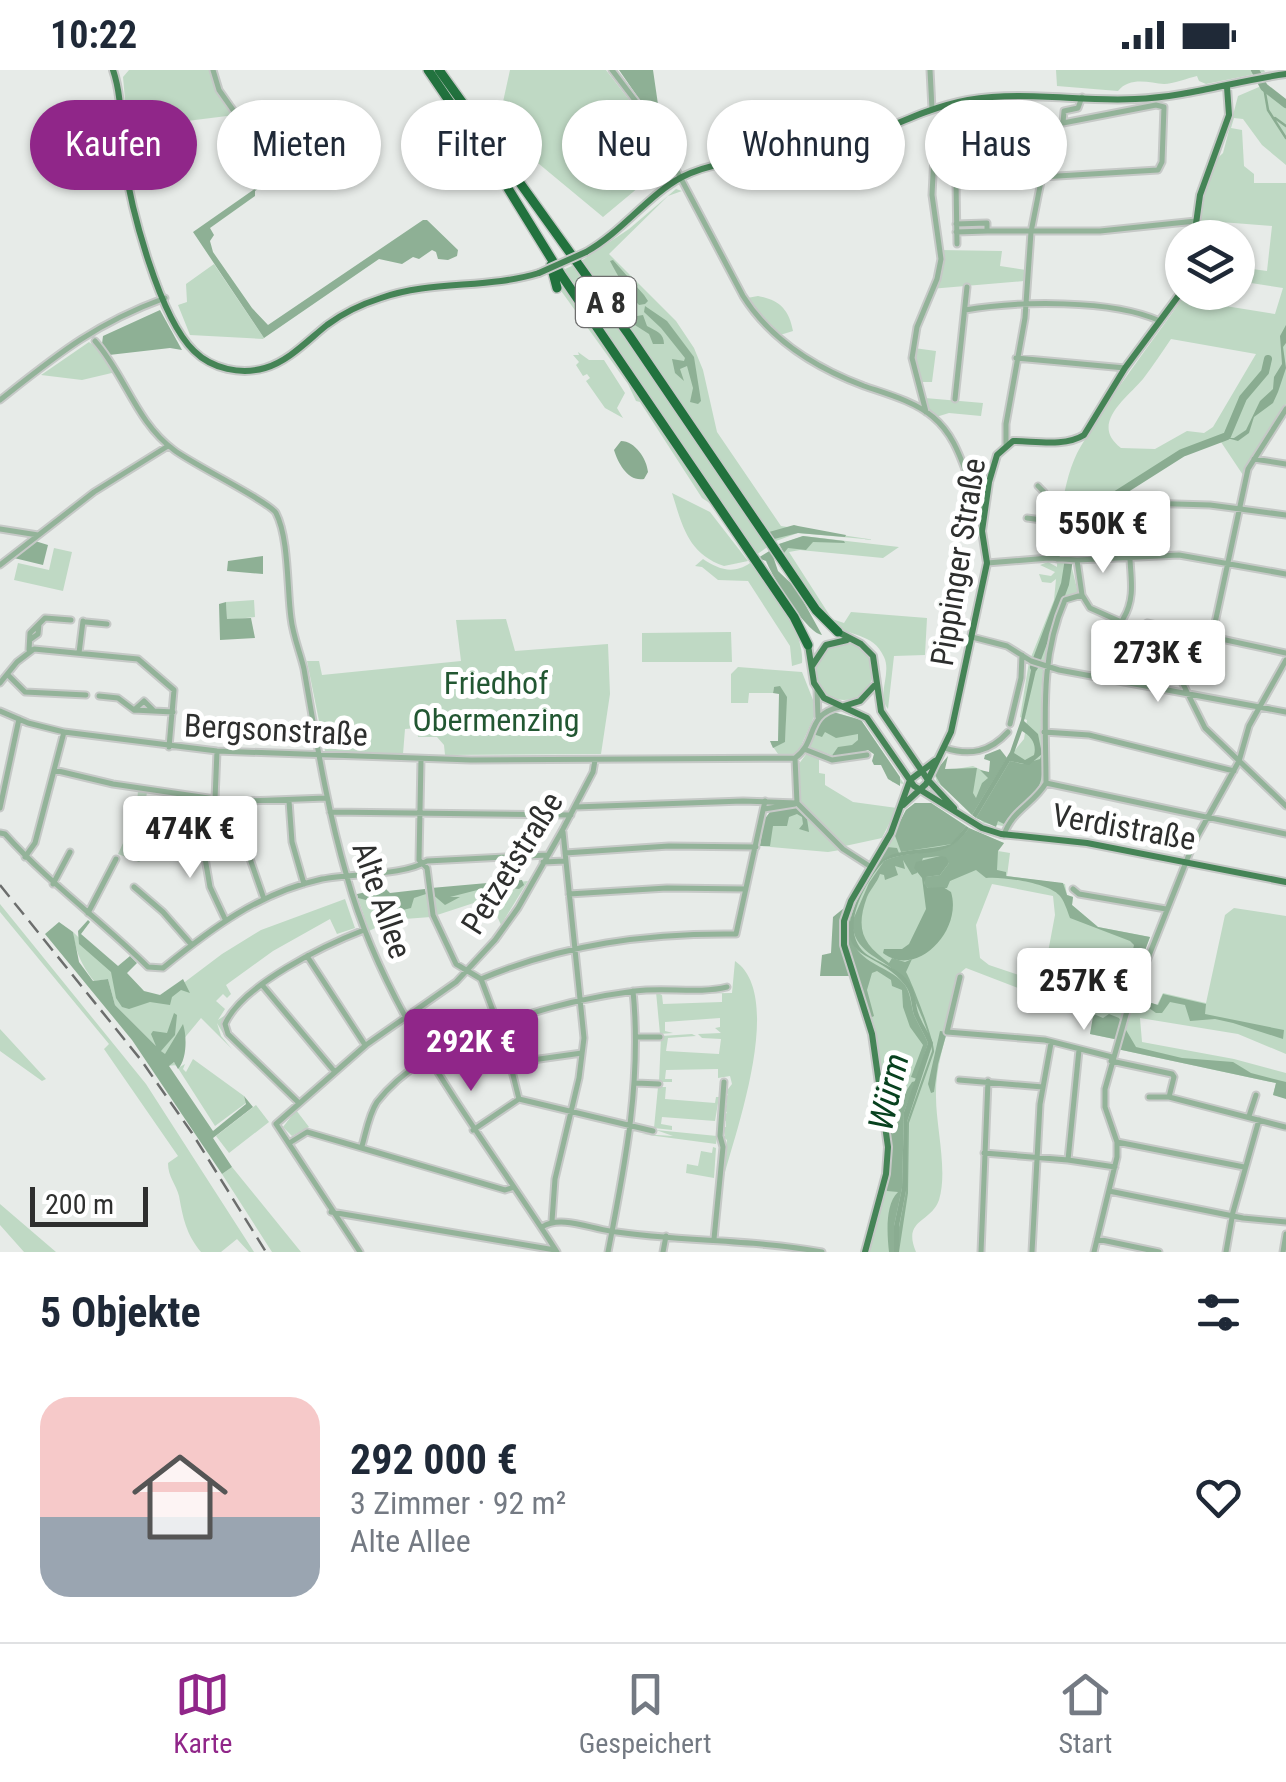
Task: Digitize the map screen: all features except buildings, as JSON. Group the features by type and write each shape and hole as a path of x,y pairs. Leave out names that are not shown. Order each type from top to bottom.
{"highway":[{"name":"A 8","path":"428,70 794,617 808,645"},
{"name":"A 8","path":"439,70 608,305 816,610 838,632"},
{"path":"548,253 558,288"},
{"path":"710,506 728,520"}],"main road":[{"path":"114,70 130,196 147,259 179,331 197,354 228,369 250,370 282,361 332,321 378,299 413,289 482,285 539,273 586,252 618,232 667,190"},
{"path":"978,100 998,96 1132,100 1174,97 1284,72"},
{"path":"1196,220 1200,195 1228,115 1227,87"},
{"path":"687,176 727,162 787,158 836,148 925,112"},
{"name":"Pippinger Straße","path":"904,805 928,780 945,748 986,563 982,532 994,461 1006,444 1013,441 1078,440 1090,430 1125,368 1170,310"},
{"path":"838,632 853,640"},
{"path":"811,668 826,645 853,640"},
{"name":"Verdistraße","path":"853,640 873,656 881,711 928,780 958,812"},
{"path":"808,645 817,690"},
{"path":"843,706 867,696 877,682"},
{"name":"Verdistraße","path":"817,690 824,698 866,718 920,791 971,822 1004,834 1076,842 1286,882"},
{"name":"Pippinger Straße","path":"865,1252 886,1174 888,1147 872,1034 842,930 851,901 904,805 910,780 937,760"}],"street":[{"path":"213,70 226,100"},
{"path":"612,70 636,100"},
{"path":"930,70 932,100"},
{"path":"1067,110 1078,108 1082,97"},
{"path":"1067,122 1156,105 1164,107 1162,162 1158,170 1067,178"},
{"path":"687,189 743,296 770,330 791,348 837,374 926,412 952,439 984,510"},
{"path":"926,412 912,358 917,327 941,259 932,190"},
{"path":"956,190 956,244"},
{"path":"1006,444 1039,190"},
{"path":"956,224 987,223 987,231"},
{"path":"956,232 1100,231 1165,224"},
{"path":"954,398 967,288"},
{"path":"0,400 90,331 130,310 165,298"},
{"path":"966,310 1024,302 1104,309 1162,322"},
{"name":"Alte Allee","path":"95,341 119,374 146,424 168,446 229,485 262,500 277,516 291,622 303,664 327,798 364,930 430,1060 557,1251"},
{"path":"1016,358 1125,368"},
{"path":"1212,637 1248,469 1286,408"},
{"path":"0,564 94,492 168,446"},
{"path":"1254,459 1286,464"},
{"path":"1038,486 1046,494 1057,522 1060,559"},
{"path":"1122,620 1132,600 1129,530 1142,502 1286,515"},
{"path":"1028,518 1057,522"},
{"path":"0,529 38,536"},
{"path":"986,563 1179,555 1286,574"},
{"path":"1075,560 1082,595 1090,608 1137,629 1179,676 1205,728 1286,806"},
{"path":"1004,834 1014,814 1046,784 1044,732 1053,634 1065,600 1082,595"},
{"path":"0,683 30,650 30,632 45,618 107,624"},
{"path":"79,654 84,622"},
{"path":"1094,1252 1115,1168 1117,1142 1105,1107 1111,1059 1186,862 1240,761 1249,726 1286,657 1147,624 1137,629"},
{"path":"972,637 1006,646 1048,666 1286,712"},
{"path":"30,650 138,659 174,690 169,747"},
{"path":"945,748 968,754 981,752 1009,728 1022,656"},
{"path":"8,675 24,692 86,695"},
{"path":"797,803 795,758 804,749 818,717 817,690"},
{"path":"99,696 118,698 134,710 173,712"},
{"path":"818,717 843,706"},
{"name":"Bergsonstraße","path":"0,711 64,732 217,751 421,759 795,758"},
{"path":"0,808 19,719"},
{"path":"25,856 36,843 64,732"},
{"path":"1044,732 1090,735 1234,771"},
{"path":"804,749 832,760 868,755"},
{"path":"54,770 113,784 214,799 217,751"},
{"path":"421,759 419,860 427,868 433,915 456,964 481,979 511,1062 518,1099"},
{"name":"Petzetstraße","path":"291,1142 276,1124 366,1045 439,996 495,940 563,829 593,772 595,760"},
{"path":"1046,784 1286,834"},
{"path":"264,899 248,856 246,801 327,798"},
{"path":"289,800 292,842 304,884"},
{"path":"481,979 574,948 639,937 736,934 765,801"},
{"path":"764,809 797,803"},
{"path":"575,807 797,803 843,849 871,866"},
{"path":"330,812 571,814"},
{"path":"200,829 210,886 226,918"},
{"path":"552,1221 555,1180 582,1054 582,1001 563,829"},
{"path":"0,833 53,884 156,970 226,918 304,884 346,875 417,868 456,858 565,857 668,846 756,847"},
{"path":"53,884 70,852"},
{"path":"88,913 116,859"},
{"path":"134,887 190,944"},
{"path":"569,894 668,888 746,890"},
{"path":"1073,888 1082,894 1166,909"},
{"path":"299,1103 228,1034 225,1024 229,1015 262,986 307,956 364,930"},
{"path":"307,956 366,1045"},
{"path":"960,976 947,1032 1045,1040 1172,1074 1169,1097"},
{"path":"262,986 335,1072"},
{"path":"362,1146 374,1106 395,1085 430,1060 518,1015 634,992 727,987"},
{"path":"608,1252 636,1082 634,992"},
{"path":"638,1037 660,1037"},
{"path":"1032,1252 1043,1086 1050,1043"},
{"path":"1068,1160 1079,1050"},
{"path":"511,1062 582,1054"},
{"path":"959,1080 1043,1086"},
{"path":"981,1252 988,1081"},
{"path":"636,1082 659,1084"},
{"path":"714,1240 724,1082"},
{"path":"1248,1116 1256,1095"},
{"path":"1150,1097 1169,1097 1285,1127"},
{"path":"474,1130 518,1099 652,1130"},
{"path":"1226,1252 1244,1167 1259,1120"},
{"path":"360,1252 291,1142 307,1132 506,1190 514,1187"},
{"path":"1117,1142 1244,1167"},
{"path":"984,1153 1115,1168"},
{"path":"1108,1191 1232,1216 1286,1222"},
{"path":"332,1212 557,1251"},
{"path":"542,1227 552,1221 612,1232 822,1252"},
{"path":"1283,1252 1286,1234"},
{"path":"663,1252 666,1236"},
{"path":"1097,1239 1158,1252"}],"green space":[{"path":"129,70 212,70 226,100 217,100 217,117 197,120 197,100 125,100 123,77"},
{"path":"510,70 606,70 629,100 562,100 562,183 542,166 542,100 503,100"},
{"path":"1056,70 1265,72 1206,84 1197,76 1168,84 1134,82 1118,91 1057,86"},
{"path":"1266,84 1286,103 1286,165 1262,145 1243,119 1234,118 1231,128 1242,130 1244,166 1254,174 1254,183 1286,183 1286,404 1243,475 1221,442 1181,454 1084,513 1072,531 1071,564 1078,593 1062,600 1044,667 1044,780 1003,826 984,823 937,782 934,773 973,766 994,776 1024,739 1027,720 1020,717 1029,662 1054,600 1056,579 1042,582 1039,574 1051,576 1055,572 1040,565 1048,562 1057,567 1065,489 1081,446 1174,310 1250,310 1275,314 1283,288 1255,284 1255,269 1267,271 1272,226 1255,225 1255,220 1198,220 1210,170 1223,153 1238,96","holes":["1171,339 1256,354 1213,427 1204,433 1187,431 1155,449 1121,448 1109,430 1114,412"]},
{"path":"570,190 635,190 603,217"},
{"path":"675,190 682,191 668,196 609,254 676,321 694,348 717,432 781,526 875,540 798,533 776,541 581,261 629,229"},
{"path":"939,250 1002,251 1000,266 1026,270 1024,281 930,289 939,268"},
{"path":"214,264 263,339 190,335 178,305 187,302 186,284"},
{"path":"576,264 769,546 756,555 561,271"},
{"path":"558,276 711,504 702,498 559,288"},
{"path":"758,296 782,307 793,331 780,335 771,328 747,298"},
{"path":"89,342 116,372 82,380 41,375"},
{"path":"914,348 936,351 932,382 918,382"},
{"path":"578,352 589,360 604,360 625,393 617,408 623,418 605,408 586,381 590,378 587,374 583,376 573,355 579,355"},
{"path":"925,398 983,403 981,416 949,413 936,417"},
{"path":"672,493 710,512 748,561 724,566 702,554 688,537"},
{"path":"803,536 899,547 883,558 789,552 832,619 844,623 851,612 927,618 925,655 894,656 888,709 883,697 886,664 879,649 868,639 840,628 825,615 779,544"},
{"path":"54,548 72,552 63,591 14,580 18,563 49,570"},
{"path":"703,559 726,569 750,563 792,624 802,663 792,666 790,646 748,581 718,580 695,566"},
{"path":"254,600 255,617 227,620 226,602"},
{"name":"Friedhof Obermenzing","path":"506,619 515,651 608,644 610,694 601,754 445,755 444,745 437,737 418,737 417,728 405,729 403,754 325,751 307,661 319,661 322,675 461,661 456,620"},
{"path":"731,632 732,662 642,662 642,633"},
{"path":"844,642 864,651 873,671 864,691 844,700 824,691 815,671 824,651"},
{"path":"738,667 802,672 817,710 797,755 778,754 771,744 785,742 786,697 774,687 773,693 749,693 748,703 731,703 731,674"},
{"path":"833,712 861,720 904,784 892,782 886,763 868,750 837,757 808,747 819,720"},
{"path":"807,753 819,759 819,773 825,774 825,785 853,802 897,808 882,838 845,846 799,802 798,765"},
{"path":"138,791 147,792 143,818 166,826 163,844 139,862 118,854 136,815"},
{"path":"915,803 931,803 972,830 1004,843 998,851 1010,853 1007,876 1065,884 1067,895 1073,897 1072,905 1098,927 1150,937 1128,995 1157,1005 1163,993 1206,1003 1225,915 1234,908 1286,916 1286,1054 1238,1034 1140,1018 1142,1042 1286,1073 1286,1098 1273,1095 1276,1083 1117,1049 1119,1040 1090,1034 1093,1017 966,968 956,980 957,996 936,1084 942,1176 939,1200 915,1227 916,1252 867,1252 892,1153 873,1032 846,926 859,889 906,810","holes":["992,884 1053,896 1055,915 1046,963 1121,976 1114,1007 989,965 980,958 976,925"]},
{"path":"796,807 840,850 760,846 764,820 770,812"},
{"path":"528,881 501,925 489,898 431,917 391,920 369,931 358,898"},
{"path":"345,899 355,928 337,934 330,919 273,951 226,985 231,994 227,998 223,994 216,1001 225,1009 218,1020 227,1014 224,1029 238,1049 217,1023 221,1036 232,1049 201,1018 168,1058 115,1005 108,979 94,981 80,958 73,932 144,1000 161,1000 261,930"},
{"path":"0,904 146,1084 254,1252 249,1252 237,1239 221,1252 201,1252 186,1226 168,1168 168,1163 178,1156 104,1049 109,1044 0,912"},
{"path":"735,961 749,978 756,1002 757,1032 746,1097 721,1188 727,1140 722,1136 727,1112 724,1102 732,1084 730,1076 718,1078 718,1069 666,1070 665,1079 672,1082 659,1082 661,1036 696,1036 668,1038 666,1051 719,1054 721,1039 702,1038 698,1034 721,1033 715,1028 720,1027 720,1018 665,1022 665,1031 673,1033 660,1034 656,992 662,995 663,1004 722,1002 722,993 732,993"},
{"path":"0,1029 46,1079 42,1081 0,1051"},
{"path":"193,1059 244,1096 246,1103 215,1126 176,1065 178,1068 185,1064 186,1072"},
{"path":"658,1087 666,1087 665,1099 715,1103 719,1097 715,1121 662,1117 661,1124 672,1126 672,1130 654,1128"},
{"path":"256,1105 269,1122 229,1153 216,1136"},
{"path":"296,1110 309,1127 292,1136 283,1127"},
{"path":"656,1130 717,1136 716,1144 641,1134 673,1136"},
{"path":"713,1147 714,1178 686,1173 687,1164 698,1166 701,1151 712,1153"},
{"path":"232,1167 301,1252 272,1252 222,1174"},
{"path":"0,1204 56,1252 24,1252 0,1225"}],"shaded area":[{"path":"619,70 653,70 657,100 640,100"},
{"path":"256,190 255,196 210,228 214,235 210,241 213,252 268,325 423,220 458,250 457,256 448,260 438,259 432,250 402,264 379,259 264,338 193,232"},
{"path":"610,261 644,295 648,301 645,304 639,305 631,295"},
{"path":"645,306 667,321 694,357 701,401 698,404 690,402 693,388 687,366 680,369 684,381 675,373 672,359 685,358 644,312"},
{"path":"160,310 182,350 109,355 102,344 103,336"},
{"path":"643,315 647,326 661,335 664,344 653,344 649,334 627,320"},
{"path":"1286,325 1286,368 1273,403 1254,417 1249,433 1238,441 1227,438 1246,430 1260,401 1273,389 1274,377 1282,364 1280,336"},
{"path":"621,441 631,444 643,456 648,472 644,479 633,478 621,466 614,450"},
{"path":"794,525 846,535 798,533 774,539 769,532"},
{"path":"803,536 845,543 813,542 806,550 788,548 784,553 779,544"},
{"path":"35,541 48,545 43,565 14,558"},
{"path":"771,550 778,571 796,588 822,635 799,615 766,561 758,558"},
{"path":"263,556 263,574 227,571 228,561"},
{"path":"226,602 227,619 251,618 255,638 220,640 219,604"},
{"path":"1032,665 1037,666 1024,721 1038,734 1042,754 1029,765 1010,761 976,818 972,815 1010,752","holes":["1022,731 1035,751 1025,760 1014,753"]},
{"path":"780,686 787,697 785,742 773,748 770,741 778,741 779,694 773,693 774,687"},
{"path":"833,712 861,720 900,777 900,786 888,779 881,765 874,765 874,754 868,750 850,757 831,757 838,747 858,740 858,734 836,738 825,732 822,737 813,734 820,718"},
{"path":"1000,749 1007,758 972,815 934,773 948,756 945,769 977,768 973,793 976,798 988,778 980,770 989,772 990,761 984,759 985,755"},
{"path":"1042,754 1038,789 1004,824 998,821 996,827 976,818 1010,761 1023,764 1040,759"},
{"path":"915,803 931,803 966,826 952,844 901,852 894,833 906,810"},
{"path":"796,807 807,819 809,832 799,829 803,824 797,814 789,817 787,826 773,826 770,846 760,846 764,820 770,812"},
{"path":"966,826 969,828 960,839 941,850 884,861 869,881 854,919 857,943 865,953 895,970 910,984 933,1043 907,1122 907,1186 899,1226 899,1252 894,1252 894,1226 902,1188 904,1112 928,1043 905,985 859,951 849,931 862,890 881,861 898,853 951,844"},
{"path":"969,828 1004,843 998,851 997,870 1006,872 1006,876 1063,883 1067,895 1073,897 1072,905 1098,927 1150,937 1128,996 1123,995 1134,945 1070,918 1059,895 1045,887 986,878 976,870 950,881 947,888 928,888 924,885 925,877 940,875 949,863 940,856 923,858 917,873 912,875 903,860 905,869 895,866 898,875 885,880 880,874 863,909 864,935 889,963 892,958 905,962 912,959 906,972 934,1052 909,1123 908,1193 899,1252 906,1191 907,1122 932,1051 919,1010 903,978 862,947 852,922 869,883 884,861 941,849 960,839"},
{"path":"887,847 897,848 899,853 887,858 867,879 853,907 851,936 861,954 907,988 914,1015 928,1043 917,1079 911,1077 923,1045 910,1027 902,990 877,971 872,973 867,990 874,1016 870,1018 846,935 847,921 856,895"},
{"path":"940,856 949,863 940,875 926,877 924,884 951,892 953,907 943,935 934,947 909,960 883,953 884,949 902,949 909,944 926,909 922,878 914,868 916,862"},
{"path":"522,880 524,885 519,889 493,886 450,897 460,897 445,905 431,893 431,888"},
{"path":"385,888 390,893 425,889 426,894 414,898 411,908 386,914 377,911 370,901 358,898 357,894"},
{"path":"844,908 840,941 851,976 820,976 822,955 831,953 833,917"},
{"path":"88,920 81,934 118,966 130,956 137,963 127,973 144,991 160,995 183,979 190,993 181,990 172,997 170,1005 150,1002 129,1009 122,1007 116,998 111,972 79,944 78,931"},
{"path":"59,922 73,932 79,962 93,981 108,979 115,1005 156,1046 153,1031 167,1033 174,1013 177,1015 175,1035 161,1051 165,1054 183,1024 183,1059 178,1069 174,1062 169,1066 213,1131 246,1104 244,1096 253,1107 213,1138 232,1167 222,1174 132,1040 45,934"},
{"path":"1163,994 1206,1004 1205,1014 1284,1030 1283,1039 1215,1019 1190,1021 1185,1005 1170,1002 1162,1013 1149,1008 1135,1009 1136,998 1158,1005"},
{"path":"1066,1002 1103,1018 1109,1014 1119,1018 1136,1047 1182,1058 1233,1062 1251,1073 1286,1082 1286,1099 1273,1095 1276,1083 1117,1049 1119,1040 1090,1034 1093,1017 1059,1006"},
{"path":"940,1031 947,1032 931,1093 928,1084"},
{"path":"916,1081 904,1112 902,1188 894,1226 894,1252 889,1252 889,1212 898,1192 884,1187 892,1153 886,1114 892,1125 897,1125 899,1102"}],"waterway":[{"name":"Würm","path":"1255,70 1264,87 1286,104"},
{"name":"Würm","path":"1264,87 1268,110 1286,138"},
{"path":"1275,118 1286,126"},
{"name":"Würm","path":"1034,667 1065,584 1075,521 1182,453 1227,436 1243,398 1265,372 1268,359"}],"railway":[{"path":"0,885 141,1060 266,1252"}]}
